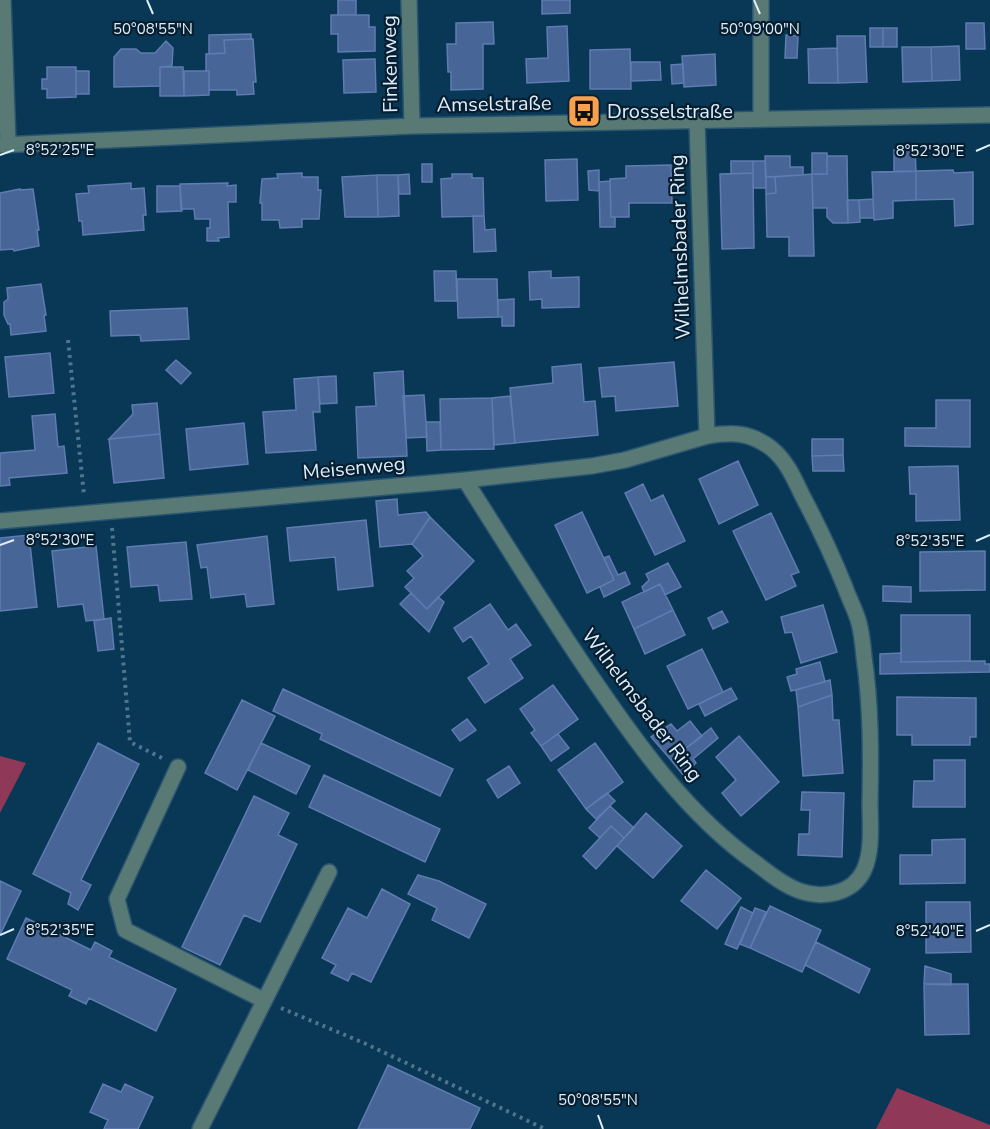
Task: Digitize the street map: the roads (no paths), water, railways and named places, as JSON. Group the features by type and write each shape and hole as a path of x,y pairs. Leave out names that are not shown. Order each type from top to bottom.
{"street":[{"path":"3,0 4,144"},
{"name":"Finkenweg","path":"409,0 412,126"},
{"path":"761,0 761,119"},
{"name":"Amselstraße","path":"4,144 412,126 990,115"},
{"name":"Wilhelmsbader Ring","path":"465,480 608,701 673,786 703,818 744,855 798,891 812,894 840,892 853,885 864,870 870,844 871,755 867,679 860,624 827,543 780,457 772,449 746,435 729,432 707,436 697,122"},
{"name":"Meisenweg","path":"0,521 465,480 592,466 625,460 707,436"},
{"path":"178,767 117,899 125,930 263,1000"},
{"path":"200,1129 329,872"}],"place":[{"name":"Drosselstraße","path":"584,111"}]}
